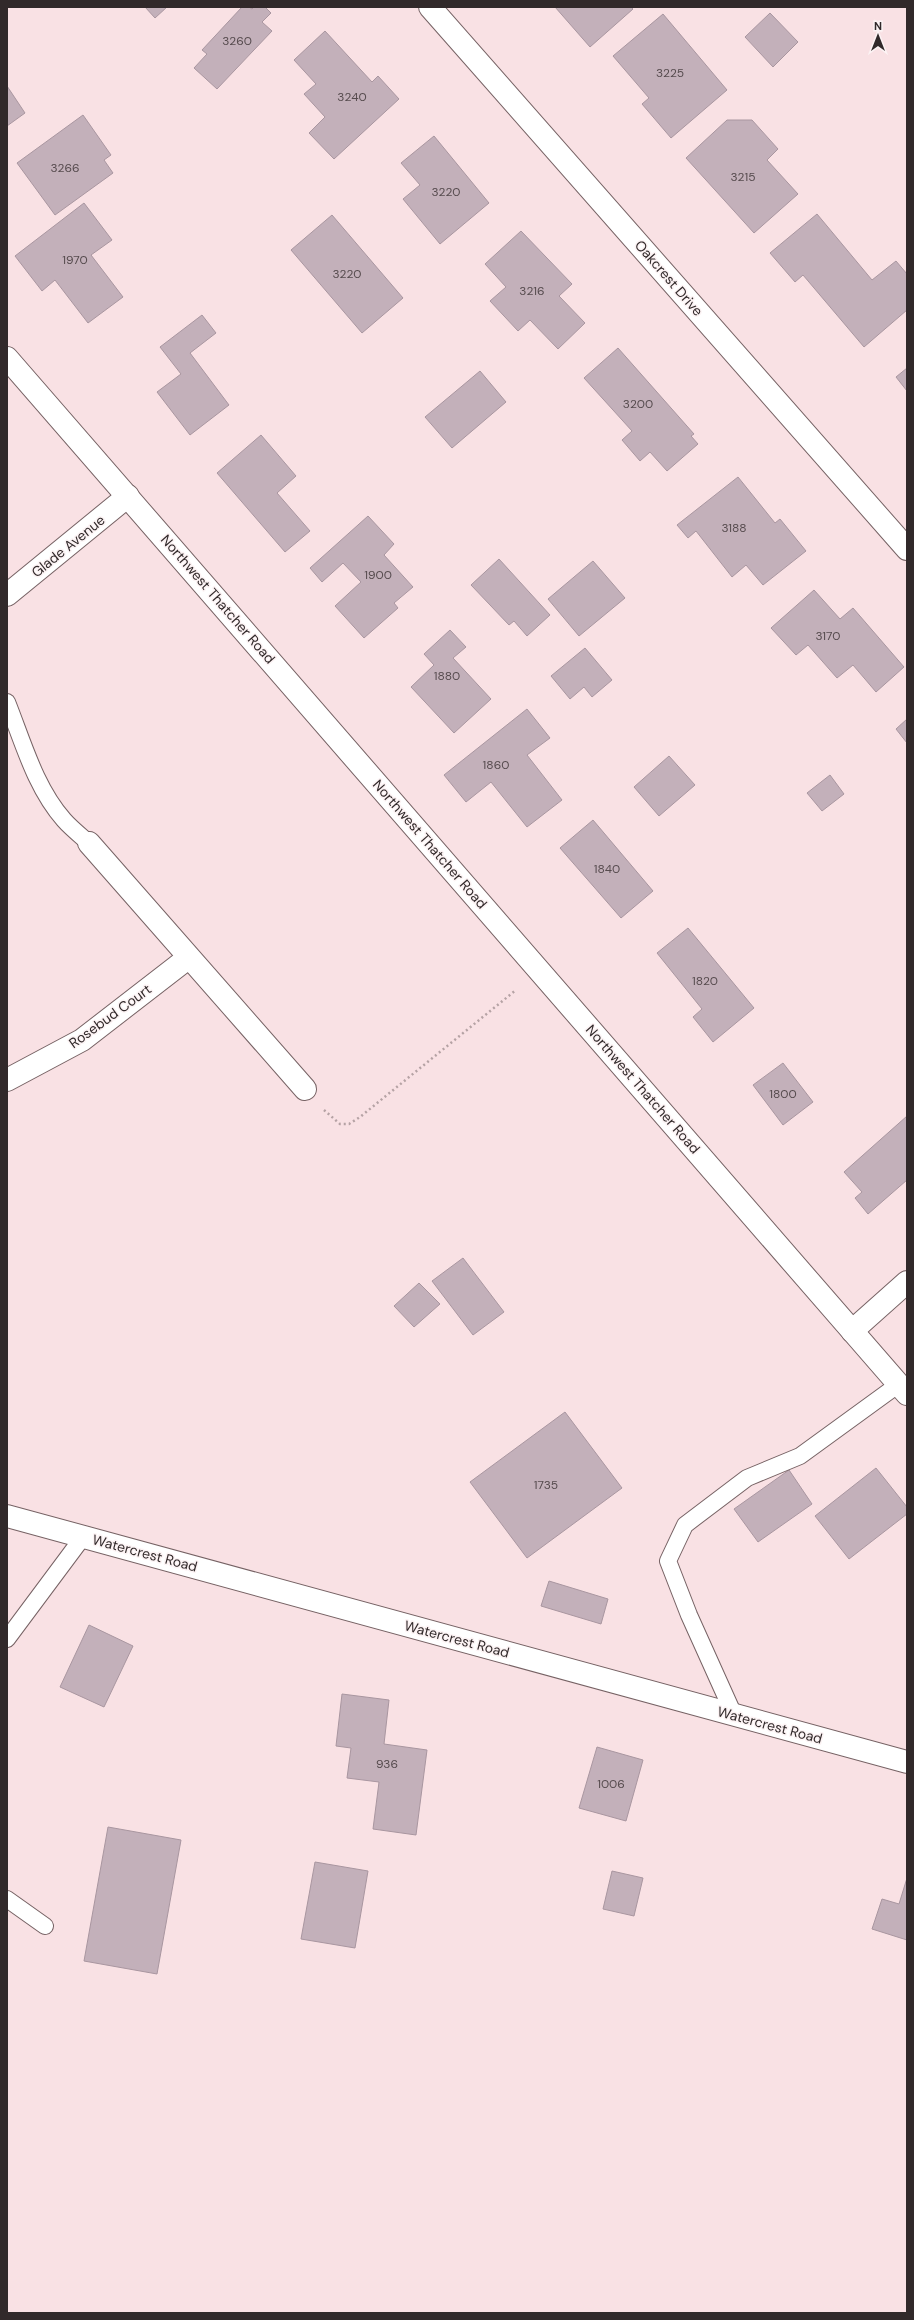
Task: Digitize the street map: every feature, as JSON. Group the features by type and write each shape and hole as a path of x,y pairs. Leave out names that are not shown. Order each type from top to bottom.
{"street":[{"name":"Oakcrest Drive","path":"430,7 907,549"},
{"name":"Northwest Thatcher Road","path":"7,358 903,1389"},
{"name":"Glade Avenue","path":"7,595 128,496"},
{"path":"89,843 188,958 305,1089"},
{"name":"Rosebud Court","path":"7,1080 82,1040 188,958"},
{"path":"852,1331 907,1282"},
{"name":"Watercrest Road","path":"7,1516 907,1762"}],"lane":[{"path":"7,702 29,761 47,795 64,820 89,843"},
{"path":"734,1715 689,1615 668,1561 685,1525 747,1478 800,1456 903,1389"},
{"path":"7,1639 83,1536"},
{"path":"7,1899 45,1926"}],"path":[{"path":"305,1089 340,1124 349,1124 360,1117 540,970"}],"building":[{"path":"145,7 167,7 155,18"},
{"path":"242,7 249,7 252,9 254,7 265,7 271,13 262,22 272,31 217,89 194,68 207,54 202,50"},
{"path":"555,7 631,7 633,9 590,47"},
{"path":"770,13 798,42 773,67 745,37"},
{"path":"663,14 727,90 671,138 642,104 649,98 613,56"},
{"path":"325,31 372,82 378,76 399,99 334,159 309,133 325,117 304,94 316,84 294,60"},
{"path":"7,86 25,113 7,126"},
{"path":"83,115 111,155 104,160 113,173 55,215 17,163"},
{"path":"727,120 752,120 778,149 767,160 798,194 754,233 686,158"},
{"path":"434,136 489,203 440,244 403,199 420,185 401,163"},
{"path":"84,203 112,240 91,255 123,297 88,323 55,280 42,291 15,256"},
{"path":"817,214 872,280 896,261 907,274 907,310 864,347 803,275 795,282 770,253"},
{"path":"332,215 403,298 362,333 291,250"},
{"path":"521,231 572,284 559,296 585,323 558,349 530,320 518,331 490,301 506,287 485,264"},
{"path":"202,315 216,333 190,353 229,405 190,435 157,392 181,374 160,347"},
{"path":"618,348 694,434 691,436 698,444 667,471 650,452 640,461 622,440 632,431 584,378"},
{"path":"907,368 907,391 896,377"},
{"path":"480,371 506,402 452,448 425,417"},
{"path":"261,435 296,476 277,493 310,531 285,552 217,473"},
{"path":"738,477 775,523 780,519 806,551 763,585 746,565 732,577 696,531 688,538 677,525"},
{"path":"368,516 394,544 384,555 413,587 394,603 398,608 364,638 335,606 361,582 343,563 322,582 310,568"},
{"path":"499,559 550,615 527,636 514,621 509,625 471,585"},
{"path":"593,561 625,598 579,636 548,599"},
{"path":"814,590 840,619 853,608 904,667 876,692 853,665 837,678 808,645 796,655 771,628"},
{"path":"450,630 466,647 453,658 491,699 454,733 411,687 434,665 424,654"},
{"path":"585,648 612,680 592,697 584,687 570,699 551,676"},
{"path":"527,709 550,738 527,755 562,800 527,827 491,782 466,802 444,775"},
{"path":"907,719 907,743 896,729"},
{"path":"669,756 695,785 659,816 634,787"},
{"path":"830,775 844,794 822,811 807,793"},
{"path":"593,820 653,891 621,918 560,848"},
{"path":"688,928 754,1008 713,1042 693,1017 702,1009 657,953"},
{"path":"783,1063 813,1102 783,1125 753,1085"},
{"path":"907,1116 907,1180 868,1214 855,1198 862,1192 844,1172"},
{"path":"463,1258 504,1312 473,1335 432,1281"},
{"path":"419,1283 440,1304 414,1327 394,1306"},
{"path":"565,1412 622,1488 527,1558 470,1482"},
{"path":"876,1468 907,1507 907,1514 849,1559 815,1516"},
{"path":"789,1470 812,1504 758,1542 734,1509"},
{"path":"549,1581 608,1599 601,1624 541,1606"},
{"path":"89,1625 133,1646 104,1707 60,1687"},
{"path":"342,1694 389,1700 384,1744 427,1750 416,1835 373,1829 379,1782 347,1778 351,1748 336,1746"},
{"path":"597,1747 643,1760 626,1821 579,1808"},
{"path":"108,1827 181,1840 157,1974 84,1961"},
{"path":"315,1862 368,1871 355,1948 301,1939"},
{"path":"612,1871 643,1878 634,1916 603,1909"},
{"path":"907,1878 907,1940 872,1929 882,1899 899,1904"}]}
